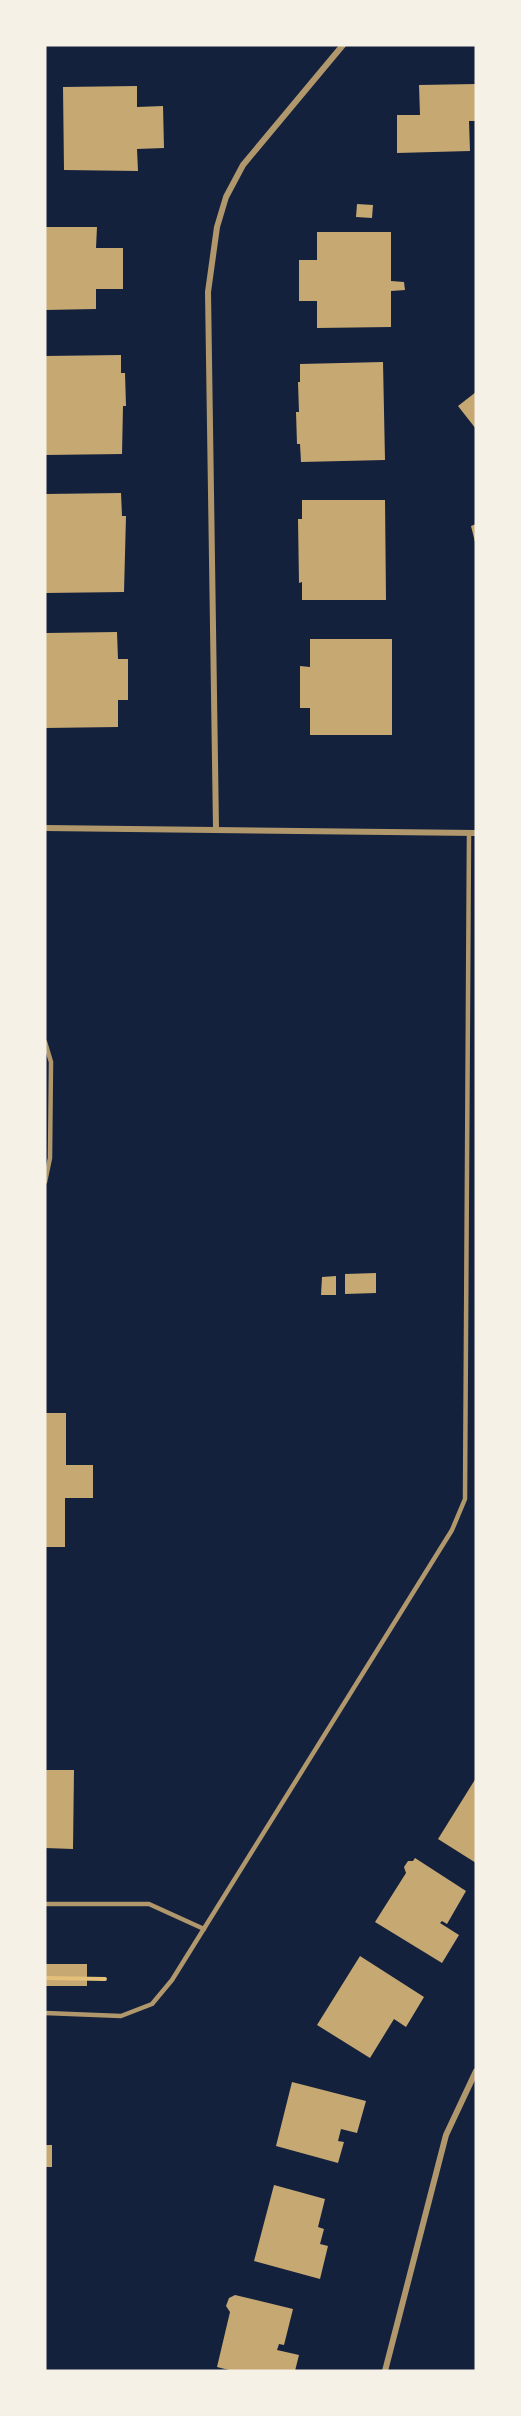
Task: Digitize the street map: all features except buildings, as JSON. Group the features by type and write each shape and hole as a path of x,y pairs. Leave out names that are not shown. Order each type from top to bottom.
{"street":[{"path":"216,828 208,292 211,261 226,197 243,165 343,45"},
{"path":"45,828 216,828 472,833"},
{"path":"385,2371 446,2135 476,2071"}],"lane":[{"path":"45,2013 121,2016 152,2004 172,1980 452,1530 465,1499 472,833"},
{"path":"45,1042 51,1062 47,1115 50,1158 45,1182"},
{"path":"45,1904 149,1904 204,1929"}],"path":[{"path":"45,1978 105,1979"}]}
